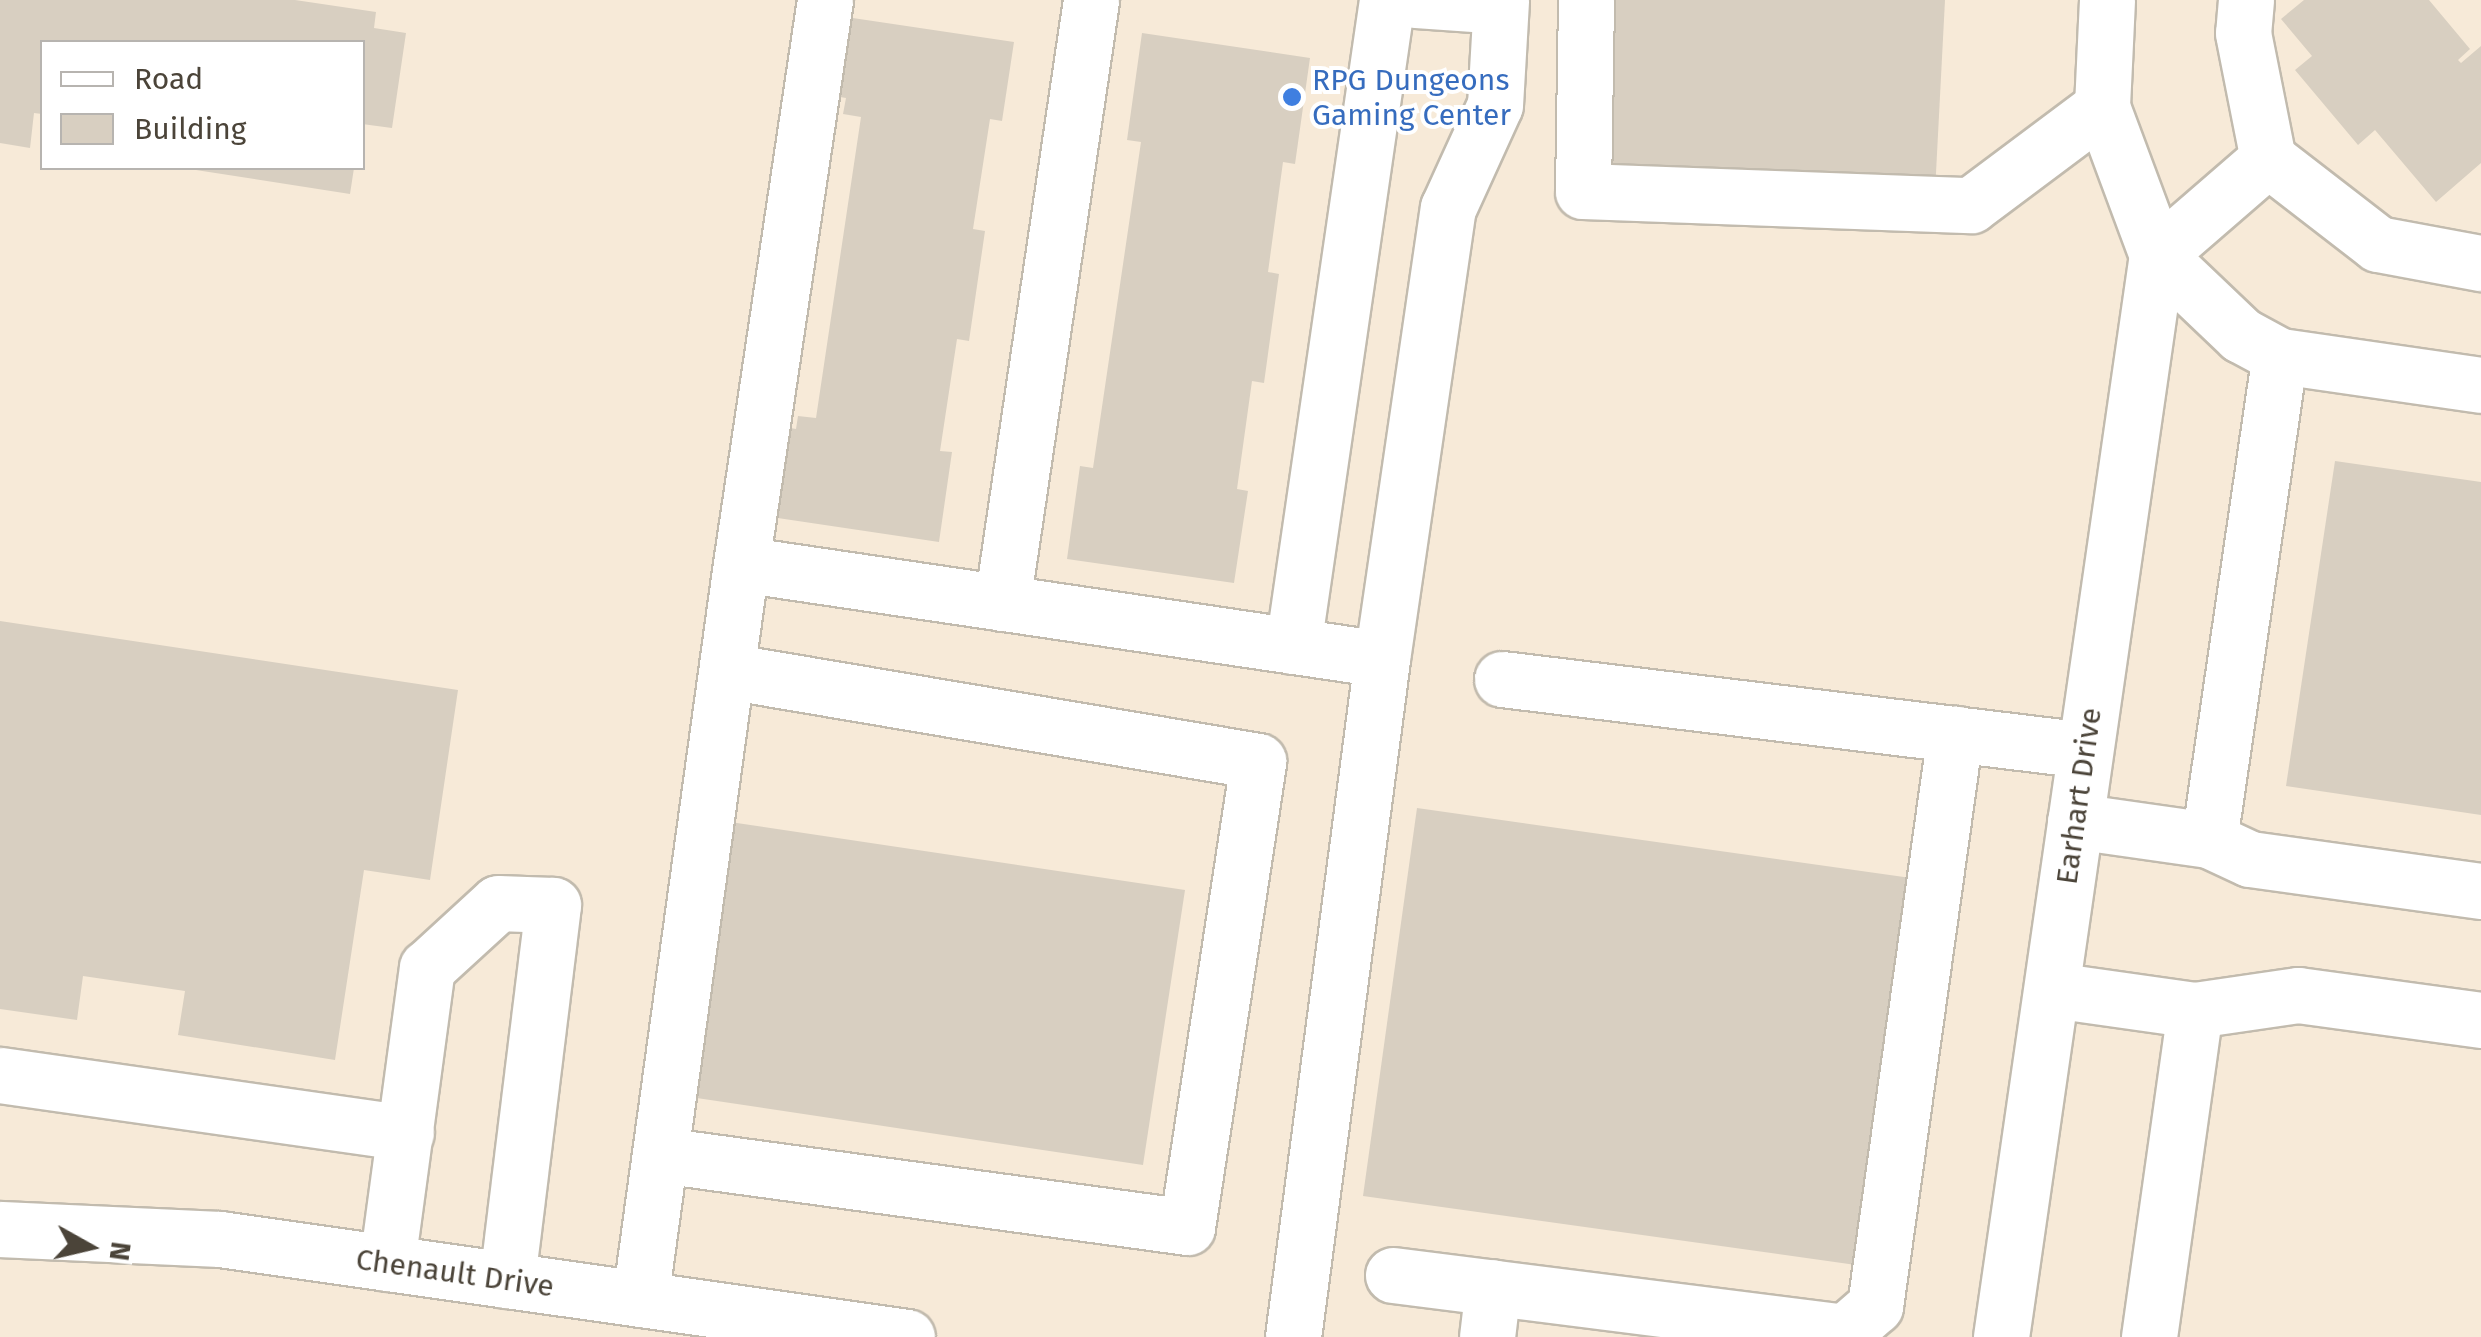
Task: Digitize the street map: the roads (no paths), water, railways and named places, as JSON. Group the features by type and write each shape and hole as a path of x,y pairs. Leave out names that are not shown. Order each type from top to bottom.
{"street":[{"path":"640,1299 741,564 824,0"},
{"path":"1002,603 1091,0"},
{"path":"1293,646 1387,0"},
{"path":"1293,1337 1382,659 1448,208 1495,105 1500,3 1416,0"},
{"path":"1586,0 1584,191 1971,205 2102,106"},
{"path":"2107,0 2102,106 2157,255 2241,335 2280,356 2481,385"},
{"path":"2246,0 2243,33 2268,158 2378,244 2481,262"},
{"path":"2157,255 2268,158"},
{"name":"Earhart Drive","path":"2001,1337 2157,255"},
{"path":"2208,840 2280,356"},
{"path":"741,564 1382,659"},
{"path":"660,1154 1187,1227 1258,761 726,671"},
{"path":"1502,679 2085,750"},
{"path":"1393,1274 1490,1312 1846,1332 1875,1306 1954,734"},
{"path":"2075,822 2208,840 2250,858 2481,891"},
{"path":"387,1263 427,968 498,903 553,905 508,1280"},
{"path":"2053,990 2195,1010 2298,995 2481,1020"},
{"path":"2149,1337 2195,1010"},
{"path":"0,1075 406,1133"},
{"name":"Chenault Drive","path":"0,1229 220,1239 640,1299 696,1322 908,1337"}],"place":[{"name":"RPG Dungeons Gaming Center","path":"1292,97"}]}
